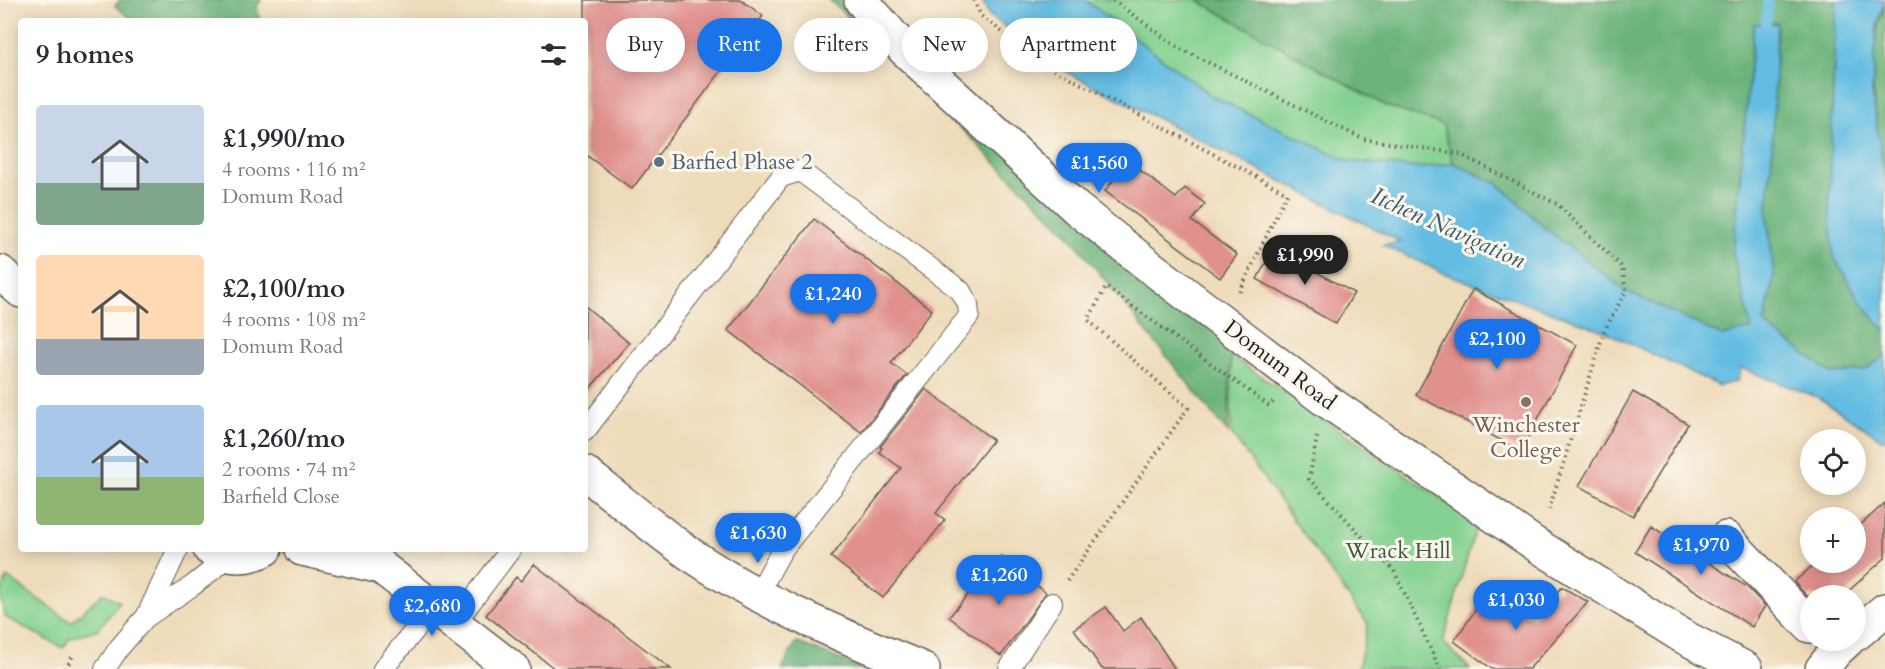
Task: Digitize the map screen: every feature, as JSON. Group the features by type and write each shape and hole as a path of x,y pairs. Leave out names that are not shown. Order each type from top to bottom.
{"street":[{"name":"Domum Road","path":"861,0 905,50 1076,208 1324,399 1535,544 1682,636 1746,669"},
{"path":"0,272 18,288"},
{"path":"588,475 690,554 758,594 825,629 922,669"},
{"path":"1726,538 1800,616"},
{"path":"220,552 244,556 256,552"},
{"path":"325,552 371,558 513,669"},
{"path":"1866,625 1885,610"}],"lane":[{"path":"588,427 781,177 800,171 960,290 968,304 969,316 782,550 758,594"},
{"path":"145,618 177,552"},
{"path":"105,669 118,648 145,618 192,586 220,552"},
{"path":"383,669 444,615 508,552"},
{"path":"1009,669 1052,603"}],"path":[{"path":"974,0 981,16 1048,67 1287,193 1239,294"},
{"path":"1113,0 1178,47 1363,139 1460,154 1557,204 1622,267 1626,291 1604,331 1542,531 1535,544"},
{"path":"1052,603 1188,408 1088,320 1106,287 1269,406 1297,378"},
{"path":"1324,399 1309,479 1394,571 1440,669"},
{"path":"66,669 74,653"}],"green space":[{"path":"120,0 261,0 257,6 259,18 130,18 115,6"},
{"path":"829,0 847,0 868,18 847,16"},
{"path":"1085,0 1197,0 1386,106 1443,125 1453,163 1420,168 1347,161 1212,96 1137,39 1137,18 1109,18"},
{"path":"1197,0 1836,0 1829,205 1860,301 1885,331 1885,355 1866,370 1832,374 1764,324 1774,275 1767,215 1777,24 1754,24 1733,255 1752,329 1722,336 1626,291 1545,228 1498,184 1453,163 1443,125 1386,106"},
{"path":"1885,4 1885,182 1875,115 1873,70 1878,26"},
{"path":"890,37 902,47 902,70 890,58"},
{"path":"904,72 931,72 1237,333 1231,356 1228,433 1068,234"},
{"name":"Wrack Hill","path":"1231,356 1477,523 1443,642 1470,669 1358,669 1368,624 1231,433"},
{"path":"7,577 71,622 103,593 120,602 98,629 70,638 63,648 5,617 0,596"},
{"path":"796,642 864,669 782,669"}],"water":[{"path":"982,0 1085,0 1109,18 1000,18 1000,23 989,15"},
{"path":"1836,0 1885,0 1877,24 1872,92 1885,182 1885,331 1860,301 1833,255 1829,205"},
{"name":"Itchen Navigation","path":"1777,23 1767,215 1774,275 1764,324 1832,374 1866,370 1885,355 1885,441 1817,397 1741,368 1737,381 1719,386 1604,331 1446,274 1383,245 1401,242 1067,72 1137,72 1137,39 1212,96 1347,161 1420,168 1453,163 1498,184 1545,228 1626,291 1722,336 1752,329 1733,255 1754,24"}],"building":[{"path":"585,0 741,0 763,16 761,18 697,18 697,72 721,72 632,189 588,156 588,18 585,18"},
{"path":"1128,161 1176,198 1185,188 1205,204 1192,221 1237,255 1220,278 1105,191"},
{"path":"814,219 932,310 891,363 907,375 861,432 728,330"},
{"path":"1274,248 1354,293 1336,324 1257,279"},
{"path":"1473,289 1577,345 1521,451 1416,395"},
{"path":"588,309 629,343 588,391"},
{"path":"926,389 993,440 936,513 945,520 883,598 831,557 901,468 879,452 882,448 880,447"},
{"path":"1633,392 1688,424 1633,516 1579,486"},
{"path":"1885,503 1885,558 1855,585 1800,585 1800,588 1794,582 1804,573 1866,573 1866,520"},
{"path":"1651,526 1747,587 1765,606 1752,627 1635,552"},
{"path":"1001,556 1046,593 1001,656 949,617"},
{"path":"534,564 671,669 555,669 486,615 516,577 521,581"},
{"path":"1562,587 1588,602 1529,669 1492,669 1454,641 1488,592 1533,619"},
{"path":"1106,607 1123,631 1141,617 1175,669 1102,669 1074,629"}],"waterway":[{"path":"1766,24 1768,0"}],"place":[{"name":"Barfied Phase 2","path":"659,162"},
{"name":"Winchester College","path":"1526,402"}]}
